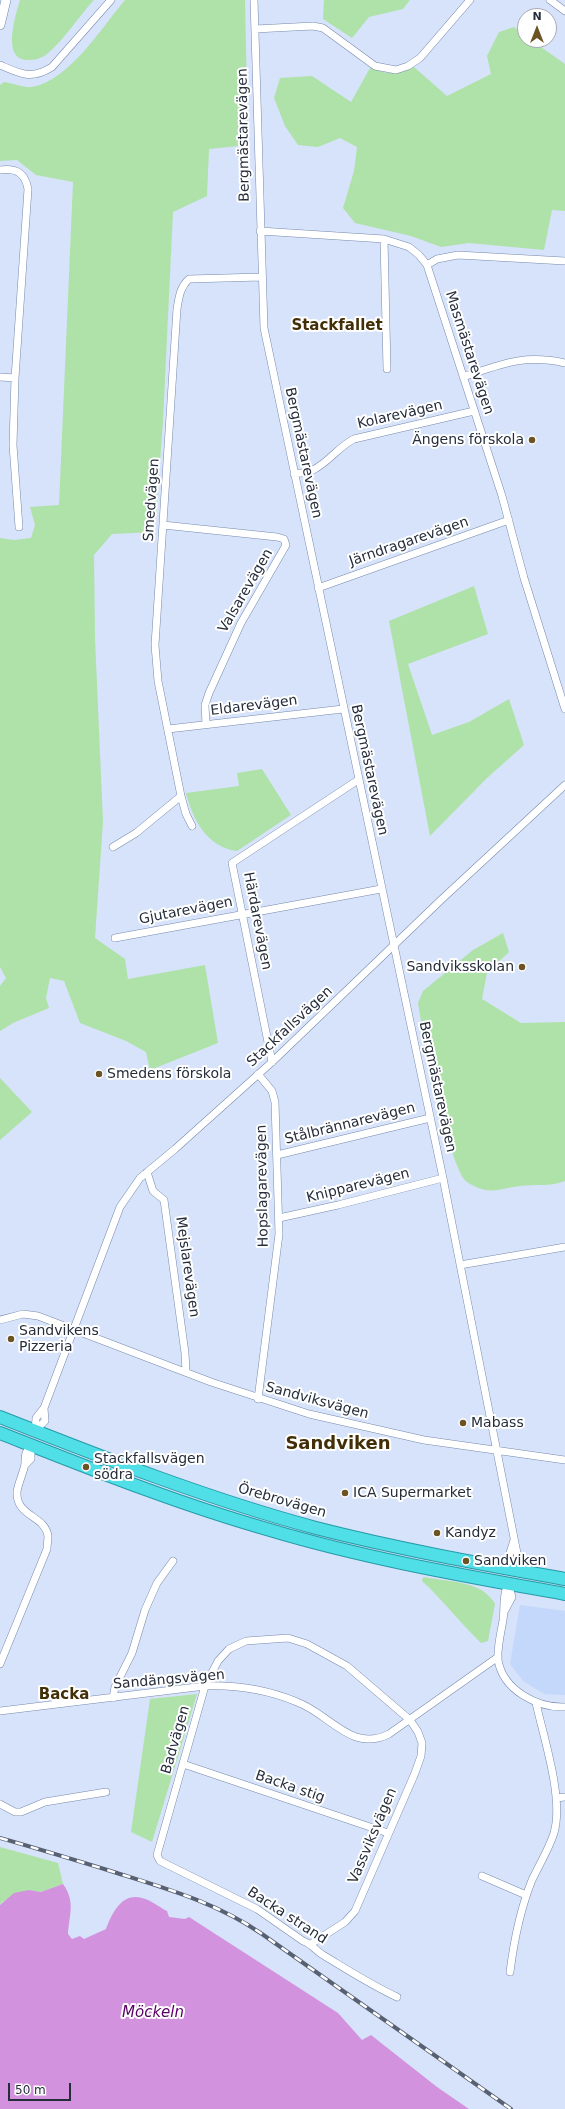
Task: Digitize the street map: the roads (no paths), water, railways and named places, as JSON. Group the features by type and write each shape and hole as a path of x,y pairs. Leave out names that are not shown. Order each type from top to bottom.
{"highway":[{"name":"Örebrovägen","path":"0,1417 173,1483 301,1523 405,1548 565,1579"},
{"path":"30,1445 35,1431"},
{"path":"0,1433 130,1484 214,1514 271,1531 378,1558 565,1594"},
{"path":"508,1584 509,1569"}],"street":[{"path":"0,25 6,0"},
{"path":"0,65 32,76 41,74 52,67 111,0"},
{"name":"Bergmästarevägen","path":"254,0 261,277 264,328 443,1178 518,1558 516,1563 509,1569"},
{"path":"255,29 313,26 323,28 375,66 396,70 408,66 420,58 470,0"},
{"path":"550,0 565,11"},
{"path":"0,170 8,169 18,172 26,179 28,189 15,378 13,446 19,527"},
{"name":"Masmästarevägen","path":"260,231 384,239 408,247 419,255 427,264 509,520 524,578 565,709"},
{"path":"384,239 387,369"},
{"path":"427,264 438,259 458,255 565,261"},
{"name":"Smedvägen","path":"192,826 186,814 181,796 158,681 155,645 179,294 183,284 190,279 261,277"},
{"path":"463,377 527,358 537,358 565,363"},
{"path":"0,377 15,378"},
{"name":"Kolarevägen","path":"294,474 312,471 325,463 346,443 354,439 474,411"},
{"name":"Järndragarevägen","path":"318,588 509,520"},
{"name":"Valsarevägen","path":"163,525 277,537 284,539 286,545 241,623 212,686 205,705 206,724"},
{"name":"Eldarevägen","path":"168,729 343,708"},
{"name":"Härdarevägen","path":"272,1062 232,863 358,780"},
{"name":"Stackfallsvägen","path":"35,1431 46,1421 44,1408 72,1330 120,1207 140,1178 175,1149 272,1062 565,785"},
{"path":"113,847 136,833 181,796"},
{"name":"Gjutarevägen","path":"115,938 381,889"},
{"name":"Hopslagarevägen","path":"258,1074 272,1091 275,1102 279,1218 277,1250 258,1399"},
{"name":"Stålbrännarevägen","path":"277,1155 430,1118"},
{"name":"Mejslarevägen","path":"147,1172 153,1191 164,1200 185,1353 186,1372"},
{"name":"Knipparevägen","path":"279,1218 338,1205 443,1178"},
{"path":"460,1265 565,1247"},
{"name":"Sandviksvägen","path":"0,1320 23,1314 52,1321 72,1330 258,1399 334,1421 424,1440 565,1460"},
{"path":"0,1664 47,1548 48,1535 42,1524 24,1512 18,1503 17,1492 25,1465 24,1456 30,1445"},
{"path":"113,1698 115,1687 132,1653 144,1610 157,1583 174,1561"},
{"path":"508,1584 512,1597 504,1612 498,1658 500,1670 508,1682 536,1704 548,1707 565,1707"},
{"name":"Vassviksvägen","path":"246,1641 288,1638 328,1654 363,1677 410,1720 418,1732 422,1743 421,1756 355,1911 345,1922 311,1944"},
{"name":"Badvägen","path":"160,1861 157,1855 205,1686 218,1661 229,1649 246,1641"},
{"name":"Sandängsvägen","path":"0,1711 205,1686 246,1688 297,1702 309,1707 341,1729 362,1739 380,1738 410,1720 498,1658"},
{"path":"510,1972 516,1930 526,1895 554,1833 556,1798 536,1704"},
{"name":"Backa stig","path":"183,1764 388,1834"},
{"path":"0,1804 14,1812 21,1812 45,1802 106,1792"},
{"path":"556,1798 565,1797"},
{"name":"Backa strand","path":"160,1861 257,1909 303,1941 311,1944 327,1957 379,1989 397,1997"},
{"path":"482,1876 526,1895"}],"water":[{"name":"Möckeln","path":"63,1884 71,1903 68,1934 72,1939 80,1936 84,1939 106,1929 111,1917 119,1905 129,1898 135,1897 149,1900 167,1911 169,1917 185,1919 189,1917 338,2013 362,2040 371,2035 437,2087 469,2109 0,2109 0,1905 14,1893 29,1890 41,1892"}],"railway":[{"path":"0,1838 155,1885 210,1905 245,1923 511,2109"}],"place":[{"name":"Ängens förskola","path":"532,440"},
{"name":"Sandviksskolan","path":"522,967"},
{"name":"Smedens förskola","path":"99,1074"},
{"name":"Sandvikens Pizzeria","path":"11,1339"},
{"name":"Mabass","path":"463,1423"},
{"name":"Stackfallsvägen södra","path":"86,1467"},
{"name":"ICA Supermarket","path":"345,1493"},
{"name":"Kandyz","path":"437,1533"},
{"name":"Sandviken","path":"466,1561"}],"district":[{"name":"Stackfallet","path":"337,326"},
{"name":"Sandviken","path":"338,1444"},
{"name":"Backa","path":"64,1695"}]}
